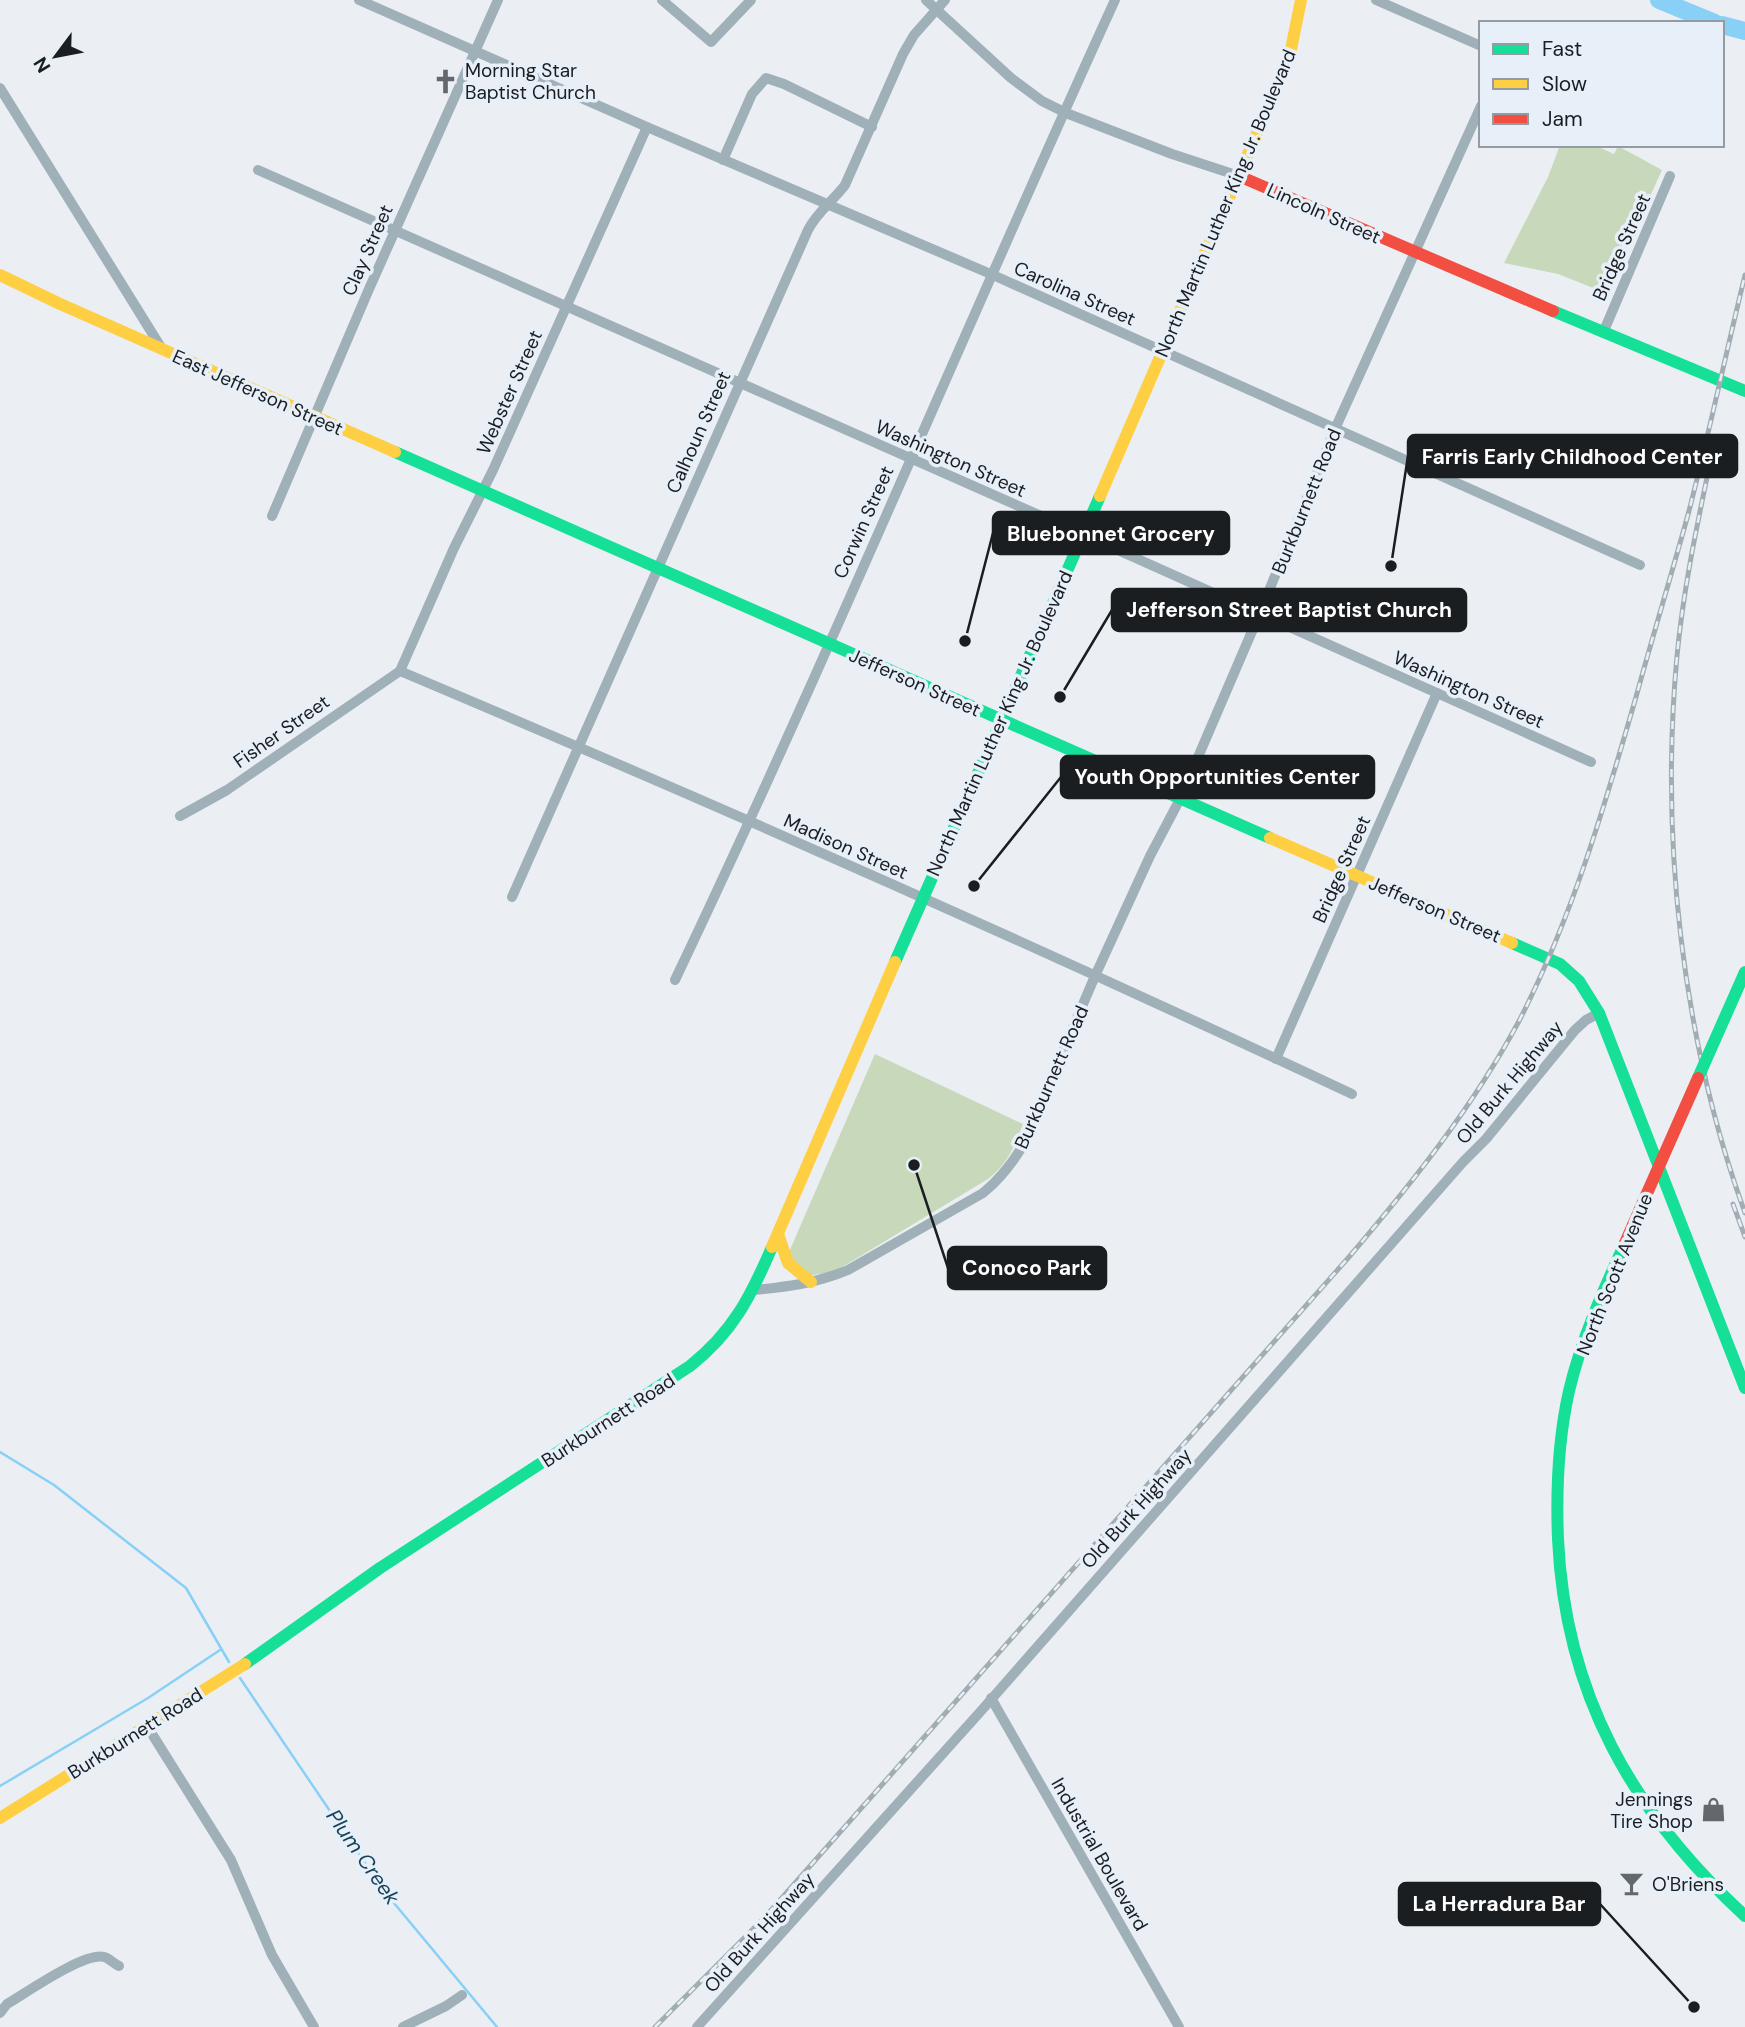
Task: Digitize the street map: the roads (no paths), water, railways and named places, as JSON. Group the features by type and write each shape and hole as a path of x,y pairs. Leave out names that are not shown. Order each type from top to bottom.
{"main road":[{"name":"North Martin Luther King Jr. Boulevard","path":"754,1290 1289,59 1301,0"},
{"name":"Lincoln Street","path":"1239,176 1414,253 1745,391"},
{"path":"0,275 162,349"},
{"name":"East Jefferson Street","path":"162,349 482,492"},
{"name":"Jefferson Street","path":"482,492 1560,964 1580,981 1599,1013 1745,1388"},
{"name":"North Scott Avenue","path":"1745,972 1583,1343 1566,1405 1557,1480 1557,1517 1564,1596 1587,1693 1617,1759 1645,1803 1707,1880 1745,1916"},
{"path":"778,1234 788,1265 811,1282"},
{"name":"Burkburnett Road","path":"0,1818 260,1655 380,1568 690,1367 723,1339 739,1318 754,1290"}],"street":[{"name":"Carolina Street","path":"359,0 646,127 993,275 1640,565"},
{"name":"Clay Street","path":"272,516 394,232 498,0"},
{"path":"662,0 711,43 751,0"},
{"name":"Lincoln Street","path":"926,0 1018,84 1042,101 1172,154 1239,176"},
{"name":"Calhoun Street","path":"512,897 808,230 845,185 903,54 915,35 945,0"},
{"name":"Corwin Street","path":"674,980 750,822 1115,0"},
{"path":"1376,0 1479,45"},
{"path":"723,160 752,94 766,78 784,83 872,127"},
{"name":"East Jefferson Street","path":"0,88 162,349"},
{"name":"Burkburnett Road","path":"754,1290 811,1282 848,1270 983,1193 1001,1178 1022,1147 1095,976 1150,856 1180,799 1335,429 1479,110"},
{"name":"Webster Street","path":"400,671 646,127"},
{"name":"Washington Street","path":"258,170 1591,762"},
{"name":"Bridge Street","path":"1603,333 1670,176"},
{"name":"Madison Street","path":"400,671 750,822 1352,1094"},
{"name":"Fisher Street","path":"180,816 227,790 400,671"},
{"name":"Bridge Street","path":"1276,1059 1437,693"},
{"name":"Old Burk Highway","path":"697,2027 1486,1139 1575,1030 1599,1013"},
{"name":"Industrial Boulevard","path":"991,1698 1179,2027"},
{"path":"147,1726 231,1860 272,1955 314,2027"},
{"path":"0,2013 7,2004 71,1966 93,1958 105,1957 118,1966"},
{"path":"403,2027 446,2006 462,1994"}],"waterway":[{"path":"1659,0 1710,21"},
{"path":"1724,26 1745,31"},
{"name":"Plum Creek","path":"0,1452 54,1485 186,1588 229,1662"},
{"path":"0,1786 148,1698 220,1650"},
{"name":"Plum Creek","path":"240,1678 384,1891 497,2027"}],"railway":[{"path":"655,2027 765,1917 1349,1257 1396,1201 1482,1084 1519,1021 1538,982 1571,902 1599,821 1689,511 1745,275"},
{"path":"1709,468 1686,585 1677,656 1672,726 1674,867 1691,1009 1705,1078 1723,1147 1745,1213"},
{"path":"1733,1204 1745,1237"}],"place":[{"name":"Morning Star Baptist Church","path":"445,81"},
{"name":"Farris Early Childhood Center","path":"1391,566"},
{"name":"Bluebonnet Grocery","path":"965,641"},
{"name":"Jefferson Street Baptist Church","path":"1060,697"},
{"name":"Youth Opportunities Center","path":"974,886"},
{"name":"Conoco Park","path":"914,1165"},
{"name":"Jennings Tire Shop","path":"1713,1810"},
{"name":"O'Briens","path":"1632,1884"},
{"name":"La Herradura Bar","path":"1694,2007"}]}
